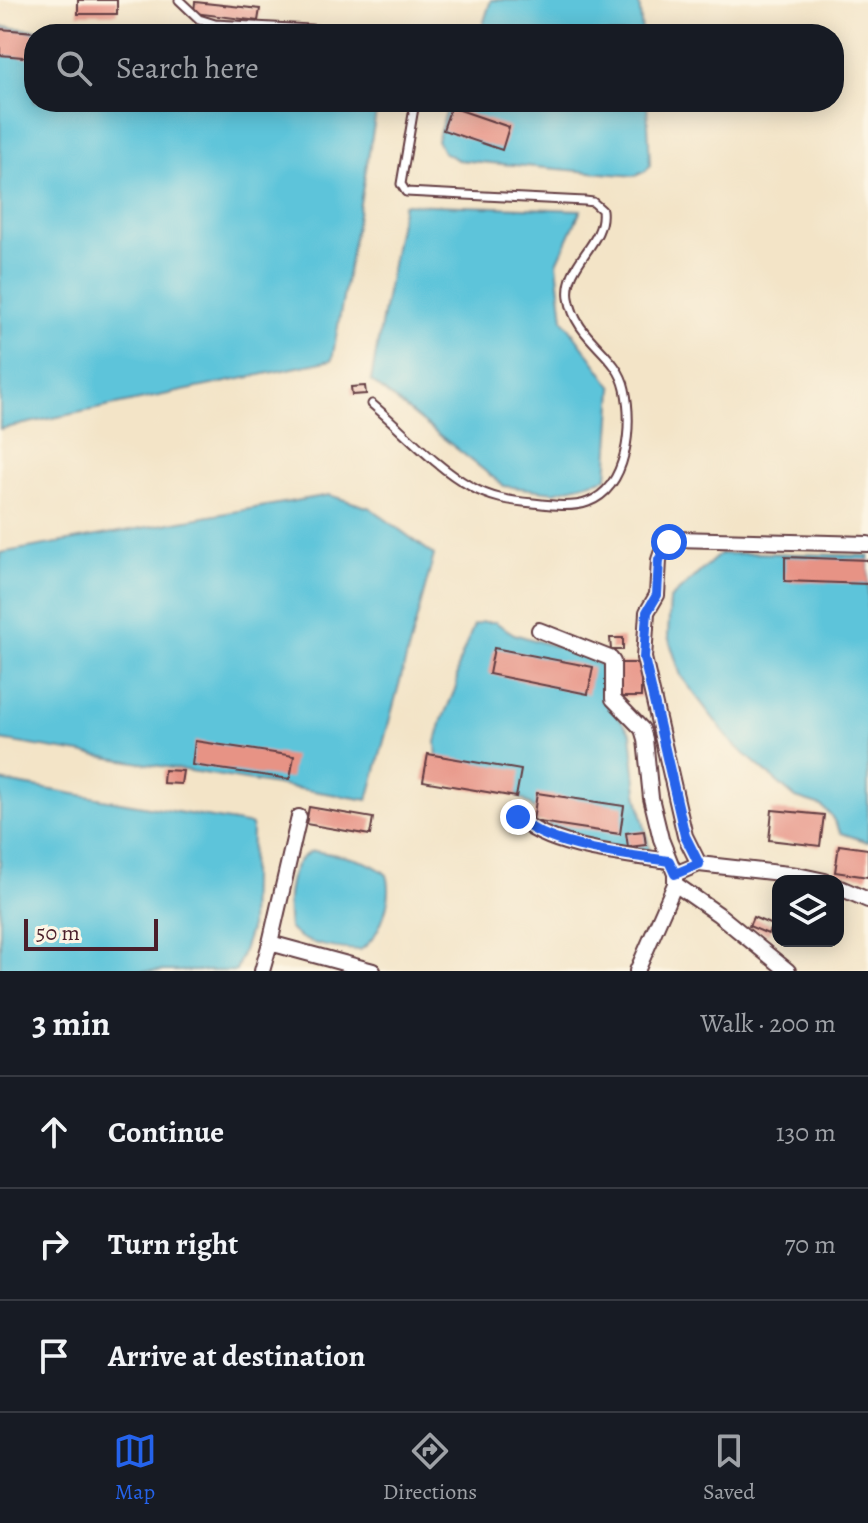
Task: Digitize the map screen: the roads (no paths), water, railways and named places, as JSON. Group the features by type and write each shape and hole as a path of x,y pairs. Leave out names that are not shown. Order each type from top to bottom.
{"street":[{"path":"699,864 685,836 644,658 647,612 657,595 659,560 663,548 676,539 868,544"},
{"path":"539,630 605,654 613,662 613,699 642,729 645,739 651,798 673,873 637,971"},
{"path":"262,971 299,817"},
{"path":"518,817 525,825 569,842 673,873 788,971"},
{"path":"673,873 699,864 797,875"},
{"path":"844,890 868,900"},
{"path":"270,943 373,971"}],"lane":[{"path":"179,0 199,19 215,24"},
{"path":"372,404 456,478 491,497 547,505 589,502 613,480 625,454 628,414 625,388 609,360 581,330 572,309 568,287 576,265 598,232 602,210 593,202 585,201 406,192 401,184 413,112"}],"water":[{"path":"491,0 639,0 641,24 483,24"},
{"path":"0,27 24,29 24,112 376,112 332,360 0,429"},
{"path":"446,112 647,112 650,165 646,171 635,176 458,160 443,152 437,140"},
{"path":"403,204 581,210 557,263 563,319 613,388 607,478 554,492 504,486 371,381"},
{"path":"329,495 370,508 434,555 368,800 0,740 0,553"},
{"path":"720,554 868,556 868,842 841,833 830,814 821,806 796,798 732,743 681,676 668,636 670,599"},
{"path":"495,622 514,634 581,654 600,665 607,702 631,733 637,793 650,852 645,855 578,839 552,828 510,790 437,759 436,742 456,687 458,665 474,625"},
{"path":"0,781 252,825 250,930 236,971 0,971"},
{"path":"313,851 362,861 387,875 389,894 384,916 374,936 360,950 312,942 289,928 288,895 293,873 297,863"}]}
